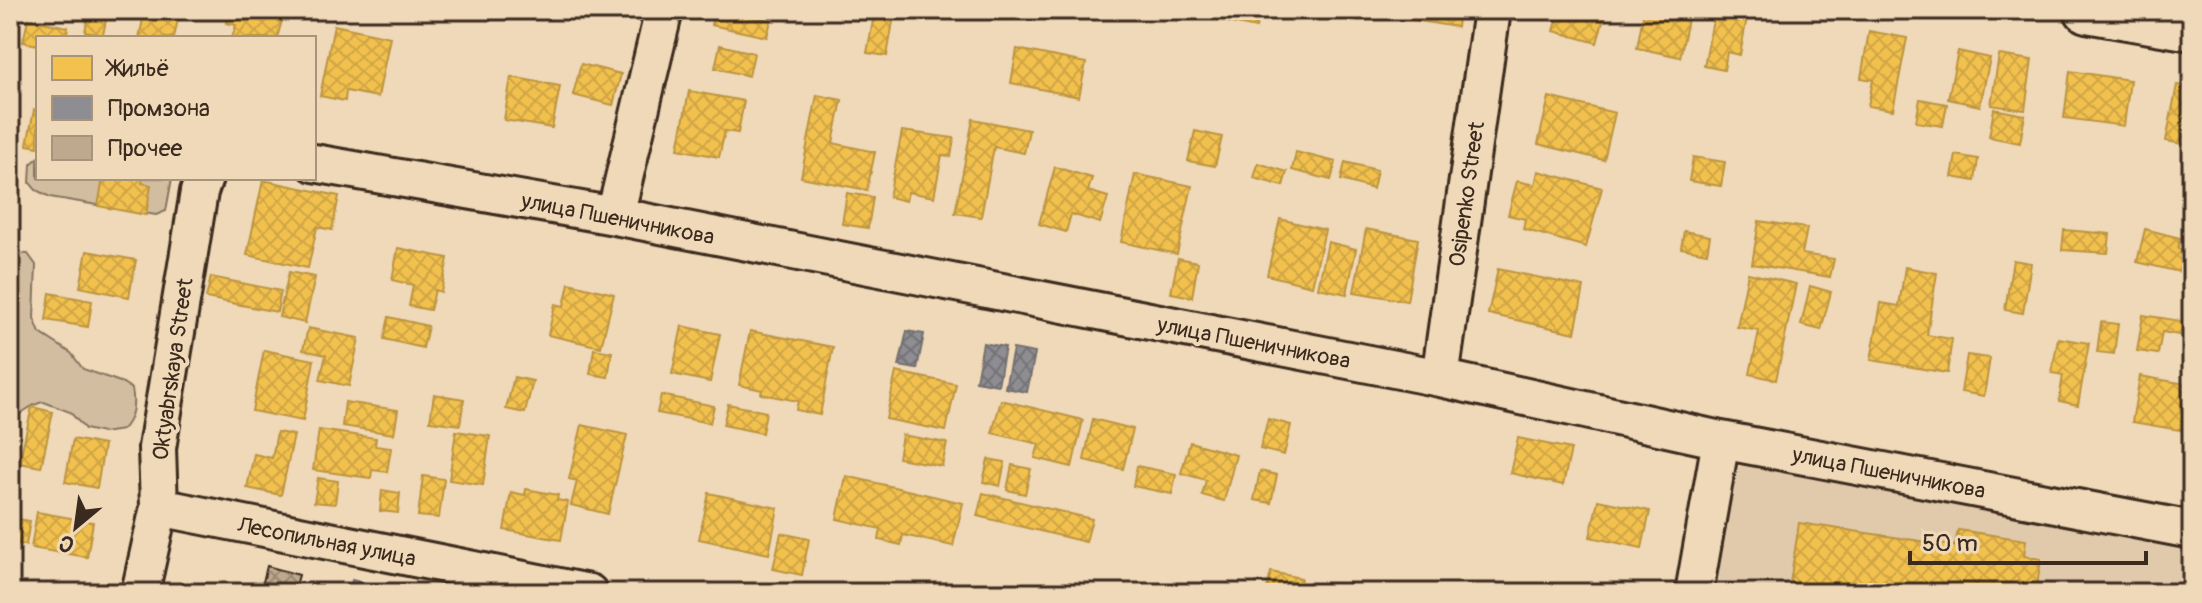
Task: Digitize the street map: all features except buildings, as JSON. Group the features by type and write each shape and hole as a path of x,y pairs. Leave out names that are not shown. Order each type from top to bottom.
{"street":[{"path":"615,216 664,10"},
{"name":"Osipenko Street","path":"1440,378 1492,10"},
{"path":"2087,10 2192,28"},
{"name":"улица Пшеничникова","path":"316,163 615,216 1440,378 1721,440 2192,530"},
{"name":"Oktyabrskaya Street","path":"140,593 159,507 157,448 201,185"},
{"path":"1694,593 1721,440"},
{"name":"Лесопильная улица","path":"159,507 589,593"}],"shaded area":[{"path":"36,160 36,180 172,180 166,211 156,215 50,197 30,183 31,164"},
{"path":"10,253 28,254 36,265 34,318 40,333 71,353 83,369 132,389 132,411 122,430 103,433 85,429 70,412 44,402 10,418"},
{"path":"1751,459 2192,541 2192,593 1707,593 1727,482 1736,469"}]}
